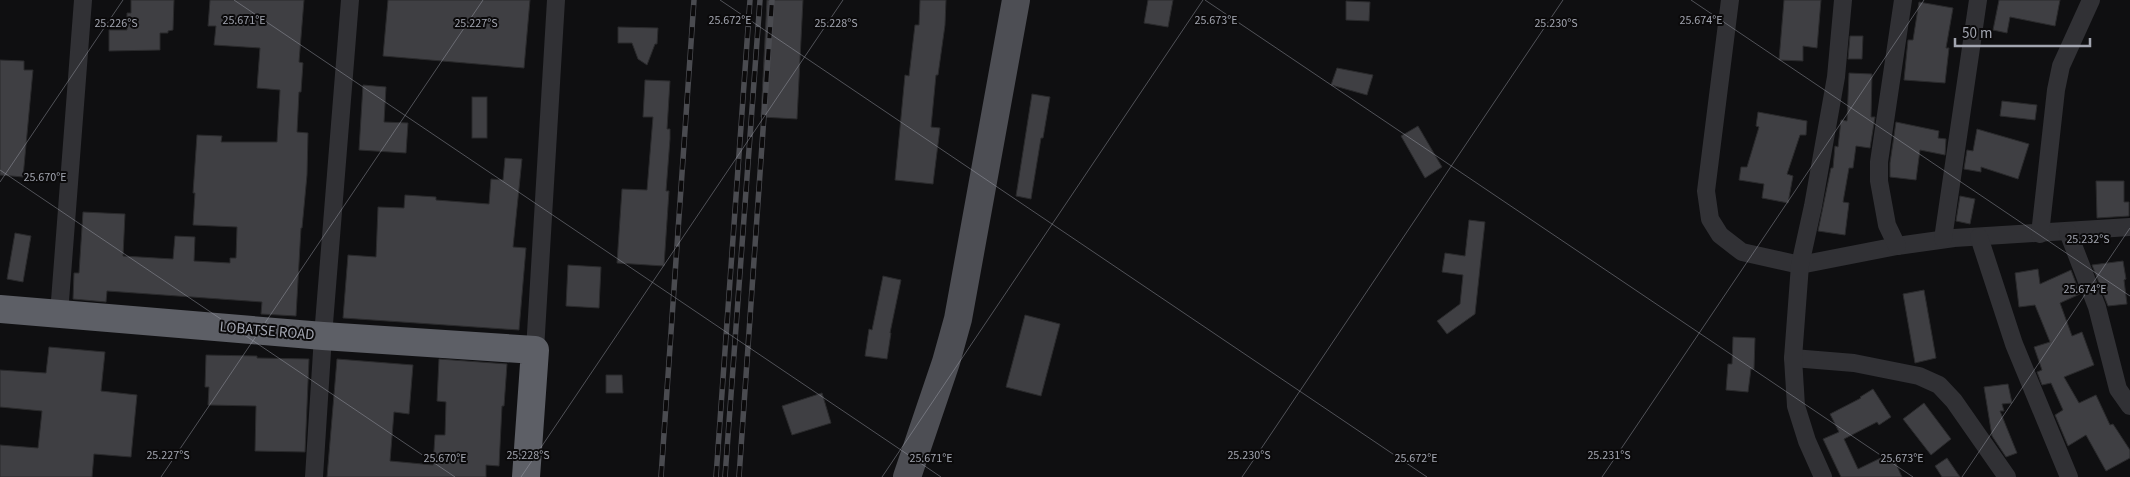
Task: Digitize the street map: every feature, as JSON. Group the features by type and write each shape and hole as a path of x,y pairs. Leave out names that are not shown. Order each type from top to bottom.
{"highway":[{"name":"LOBATSE ROAD","path":"0,309 323,336 535,350"},
{"path":"526,477 535,350"}],"main road":[{"path":"907,477 946,362 958,319 1016,0"}],"street":[{"path":"59,314 83,0"},
{"path":"314,477 323,336 350,0"},
{"path":"535,350 556,0"},
{"path":"1730,0 1706,191 1710,219 1720,235 1742,252 1800,265 1943,239 2130,227"},
{"path":"1823,477 1807,441 1796,406 1793,358 1800,265 1813,206 1836,77 1843,0"},
{"path":"1898,246 1887,225 1879,181 1879,162 1903,0"},
{"path":"1943,239 1978,0"},
{"path":"2040,234 2056,90 2061,66 2091,0"},
{"path":"2068,232 2097,308 2118,389 2130,406"},
{"path":"1979,237 2014,344 2069,477"},
{"path":"1793,358 1854,363 1919,376 1938,385 1954,401 2007,477"}],"building":[{"path":"131,0 174,0 173,30 168,31 168,33 160,33 160,50 109,51 109,30 127,30 127,13 131,13"},
{"path":"210,0 304,0 299,62 303,63 297,132 308,133 307,175 301,228 296,316 261,314 262,302 107,291 106,302 73,299 74,273 79,273 83,212 125,214 123,256 173,259 175,236 195,237 194,261 230,263 230,258 236,258 237,227 193,225 197,135 222,136 221,142 277,142 280,90 257,88 260,48 214,45 216,26 208,26"},
{"path":"388,0 530,0 524,68 383,56"},
{"path":"767,0 803,0 797,119 761,117"},
{"path":"920,0 946,0 945,25 938,75 936,75 931,127 940,128 933,184 895,180 905,75 909,76 915,25 919,25"},
{"path":"1148,0 1173,0 1168,27 1144,23"},
{"path":"1784,0 1821,0 1817,48 1803,46 1803,61 1779,60"},
{"path":"1999,0 2060,0 2055,26 2010,17 2007,33 1993,30"},
{"path":"1346,1 1370,2 1369,21 1346,20"},
{"path":"1919,2 1953,8 1946,48 1949,48 1945,83 1904,80 1908,40 1913,40"},
{"path":"618,27 658,28 657,44 655,44 647,65 638,59 632,43 618,43"},
{"path":"1850,36 1863,36 1862,59 1848,59"},
{"path":"0,60 24,61 24,70 33,70 23,177 0,175"},
{"path":"1337,68 1373,75 1367,95 1331,85"},
{"path":"1849,73 1872,74 1871,117 1875,117 1870,148 1856,146 1853,168 1849,168 1843,202 1849,203 1845,235 1818,231 1831,168 1833,168 1835,146 1838,147 1841,120 1847,121"},
{"path":"645,80 670,81 667,129 670,129 670,139 666,191 669,191 664,266 617,263 622,189 647,190 653,117 643,117"},
{"path":"363,85 386,87 384,122 408,123 406,153 359,150"},
{"path":"1032,94 1050,97 1031,199 1016,196"},
{"path":"472,97 487,97 487,138 472,138"},
{"path":"2002,101 2037,105 2035,120 2000,116"},
{"path":"1758,112 1807,121 1806,135 1800,135 1787,174 1793,176 1788,203 1762,198 1764,184 1739,180 1741,167 1747,167 1759,127 1756,126"},
{"path":"1896,122 1939,131 1938,138 1946,139 1945,155 1920,150 1916,180 1890,177 1890,163"},
{"path":"1418,126 1442,167 1425,178 1401,136"},
{"path":"1977,129 2029,144 2018,179 1981,167 1981,172 1964,169 1967,150 1973,151"},
{"path":"505,158 522,159 513,247 526,248 519,330 343,318 348,255 376,257 378,207 404,208 405,195 436,197 436,200 489,204 491,179 503,180"},
{"path":"2096,181 2124,181 2124,202 2129,202 2129,216 2097,218"},
{"path":"1960,196 1975,199 1970,224 1956,221"},
{"path":"1469,220 1485,222 1475,314 1447,334 1437,321 1460,304 1463,275 1442,272 1445,253 1465,256"},
{"path":"15,233 31,236 23,282 7,279"},
{"path":"2123,261 2127,304 2108,306 2092,265"},
{"path":"568,265 601,267 599,308 566,306"},
{"path":"2038,269 2040,284 2071,270 2080,294 2060,303 2072,336 2082,332 2094,365 2064,377 2079,403 2096,395 2110,425 2113,424 2130,450 2130,458 2106,471 2086,435 2068,446 2055,415 2063,410 2051,383 2042,385 2037,372 2042,370 2034,347 2050,342 2035,305 2019,307 2015,273"},
{"path":"883,276 901,280 890,333 887,359 865,356 869,329 872,330"},
{"path":"1924,290 1936,358 1915,363 1903,294"},
{"path":"1025,315 1060,324 1041,396 1006,387"},
{"path":"1733,337 1755,338 1754,369 1751,369 1748,392 1726,390 1728,364 1732,364"},
{"path":"49,347 105,352 101,391 137,395 131,457 94,454 92,477 0,477 0,445 38,448 42,411 0,407 0,370 46,373"},
{"path":"206,355 309,359 305,452 255,451 256,406 208,405 209,387 205,387"},
{"path":"337,359 413,365 409,414 394,412 390,461 433,465 435,435 445,435 446,402 437,401 439,359 507,364 504,406 502,406 499,466 486,465 486,477 327,477"},
{"path":"606,375 622,375 623,393 606,393"},
{"path":"2008,384 2012,403 2002,404 2004,411 2000,411 2017,453 2006,457 1992,436 1984,387"},
{"path":"1873,389 1891,417 1879,425 1877,422 1844,439 1858,469 1891,453 1902,477 1841,477 1823,439 1839,432 1830,414 1861,398"},
{"path":"822,393 831,423 792,435 782,406"},
{"path":"1924,403 1951,439 1931,455 1903,419"},
{"path":"1947,458 1960,477 1942,477 1935,466"}],"railway":[{"path":"661,477 694,0"},
{"path":"716,477 750,0"},
{"path":"725,477 760,0"},
{"path":"739,477 772,0"}]}
